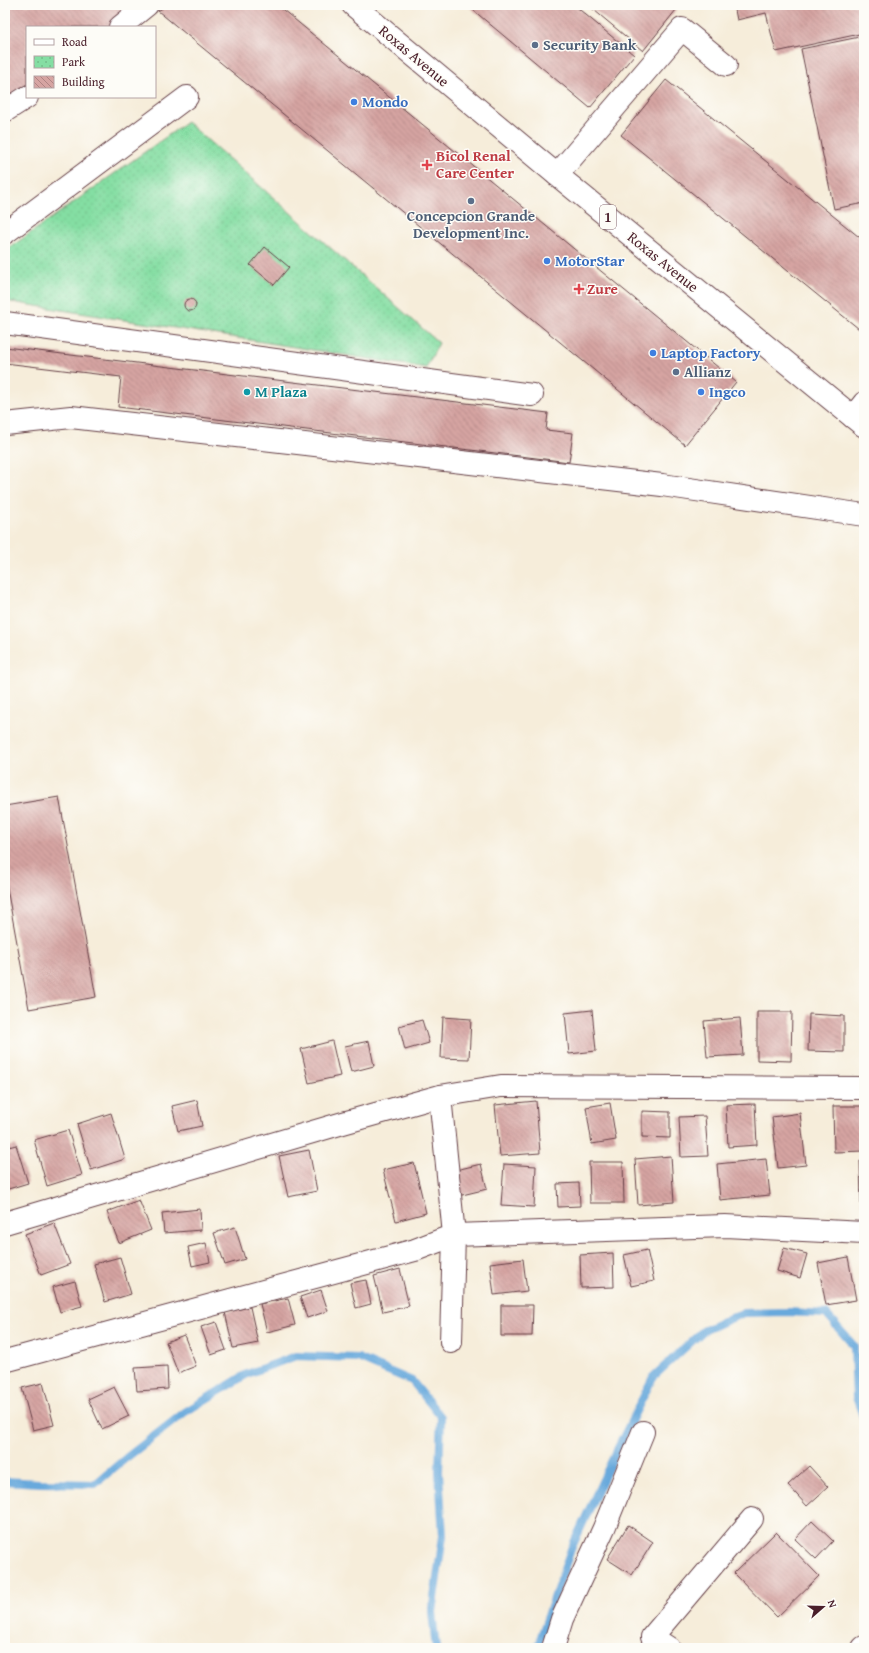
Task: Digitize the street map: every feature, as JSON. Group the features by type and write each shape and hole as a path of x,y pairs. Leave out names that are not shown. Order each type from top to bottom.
{"street":[{"path":"121,26 147,5"},
{"name":"Roxas Avenue","path":"353,5 556,175 860,415"},
{"path":"556,175 682,29 726,65"},
{"path":"5,233 188,97"},
{"path":"5,111 26,98"},
{"path":"5,323 532,395"},
{"path":"5,424 71,417 662,485 864,515"},
{"path":"5,1223 343,1123 440,1096 501,1086 864,1088"},
{"path":"440,1096 454,1235 451,1342"},
{"path":"5,1361 415,1250 454,1235 726,1226 864,1233"},
{"path":"553,1648 562,1620 604,1528 643,1432"},
{"path":"669,1648 652,1637 752,1519"}],"green space":[{"path":"187,122 439,343 426,368 5,301 5,251"}],"building":[{"path":"5,5 119,5 128,18 116,26 26,26 26,85 5,99"},
{"path":"167,5 277,5 736,382 685,445 158,11"},
{"path":"467,5 574,5 634,55 590,108"},
{"path":"588,5 680,5 643,51"},
{"path":"734,5 864,5 864,33 776,52 766,13 737,20"},
{"path":"864,36 864,203 834,209 801,49"},
{"path":"666,80 864,241 864,333 621,135"},
{"path":"265,247 289,267 274,285 250,265"},
{"path":"192,299 195,300 195,310 188,311 185,310 184,303 185,300"},
{"name":"M Plaza","path":"5,347 548,413 546,430 573,433 569,462 118,407 121,377 5,363"},
{"path":"59,797 96,997 29,1009 5,877 5,806"},
{"path":"592,1010 596,1051 569,1054 565,1013"},
{"path":"757,1012 792,1012 791,1061 757,1060"},
{"path":"809,1014 844,1016 844,1052 808,1051"},
{"path":"443,1017 471,1019 469,1059 441,1058"},
{"path":"740,1018 743,1055 707,1057 704,1021"},
{"path":"422,1020 429,1043 405,1050 399,1026"},
{"path":"332,1041 340,1076 309,1083 301,1049"},
{"path":"369,1041 374,1066 351,1072 345,1046"},
{"path":"197,1100 202,1126 178,1131 172,1106"},
{"path":"536,1101 540,1153 500,1156 495,1105"},
{"path":"610,1103 616,1140 592,1144 586,1107"},
{"path":"755,1104 757,1145 728,1147 726,1105"},
{"path":"833,1106 864,1106 864,1151 834,1152"},
{"path":"642,1111 670,1112 670,1138 642,1137"},
{"path":"111,1113 125,1159 91,1170 77,1124"},
{"path":"800,1113 806,1165 778,1168 772,1117"},
{"path":"705,1116 708,1156 681,1157 679,1117"},
{"path":"68,1130 82,1175 47,1186 34,1140"},
{"path":"16,1145 28,1183 5,1190 5,1148"},
{"path":"309,1150 317,1191 288,1197 279,1156"},
{"path":"671,1156 674,1202 638,1205 635,1159"},
{"path":"766,1159 770,1195 720,1200 717,1164"},
{"path":"860,1161 864,1161 864,1204 861,1204"},
{"path":"589,1162 623,1162 624,1203 590,1203"},
{"path":"414,1163 426,1213 396,1221 383,1170"},
{"path":"481,1164 487,1189 458,1196 452,1171"},
{"path":"504,1164 536,1166 534,1207 501,1205"},
{"path":"579,1183 580,1206 558,1207 557,1184"},
{"path":"139,1200 151,1230 119,1243 107,1212"},
{"path":"200,1209 201,1230 164,1233 162,1213"},
{"path":"54,1223 70,1264 41,1275 25,1234"},
{"path":"235,1227 245,1259 225,1265 214,1233"},
{"path":"206,1243 210,1262 192,1266 188,1247"},
{"path":"784,1248 807,1254 800,1278 777,1271"},
{"path":"647,1250 654,1281 631,1286 624,1255"},
{"path":"613,1253 614,1287 581,1288 580,1255"},
{"path":"120,1257 131,1294 105,1302 94,1264"},
{"path":"848,1257 856,1300 826,1305 818,1263"},
{"path":"523,1259 527,1291 494,1295 490,1263"},
{"path":"400,1269 409,1306 383,1312 374,1276"},
{"path":"366,1280 371,1304 356,1308 350,1283"},
{"path":"75,1281 82,1306 60,1312 53,1287"},
{"path":"321,1290 328,1311 307,1318 300,1297"},
{"path":"288,1298 295,1325 267,1332 260,1304"},
{"path":"501,1305 533,1305 532,1336 501,1336"},
{"path":"250,1307 258,1343 233,1348 225,1312"},
{"path":"216,1322 226,1350 211,1355 201,1327"},
{"path":"184,1335 196,1366 178,1373 166,1342"},
{"path":"167,1366 168,1389 137,1391 135,1368"},
{"path":"43,1383 54,1425 33,1430 22,1388"},
{"path":"114,1387 129,1416 102,1429 88,1399"},
{"path":"809,1466 828,1487 807,1506 788,1485"},
{"path":"812,1521 833,1541 816,1559 795,1539"},
{"path":"628,1525 653,1542 632,1575 607,1559"},
{"path":"776,1532 819,1576 777,1617 734,1573"}],"waterway":[{"path":"537,1648 571,1549 612,1460 653,1377 703,1331 743,1313 788,1312 826,1314 854,1346 856,1397 864,1419"},
{"path":"5,1481 95,1484 185,1412 247,1374 296,1356 358,1358 412,1381 441,1417 439,1472 443,1536 432,1612 436,1648"}],"place":[{"name":"Security Bank","path":"535,45"},
{"name":"Mondo","path":"354,102"},
{"name":"Bicol Renal Care Center","path":"427,165"},
{"name":"Concepcion Grande Development Inc.","path":"471,201"},
{"name":"MotorStar","path":"547,261"},
{"name":"Zure","path":"579,289"},
{"name":"Laptop Factory","path":"653,353"},
{"name":"Allianz","path":"676,372"},
{"name":"M Plaza","path":"247,392"},
{"name":"Ingco","path":"701,392"}]}
